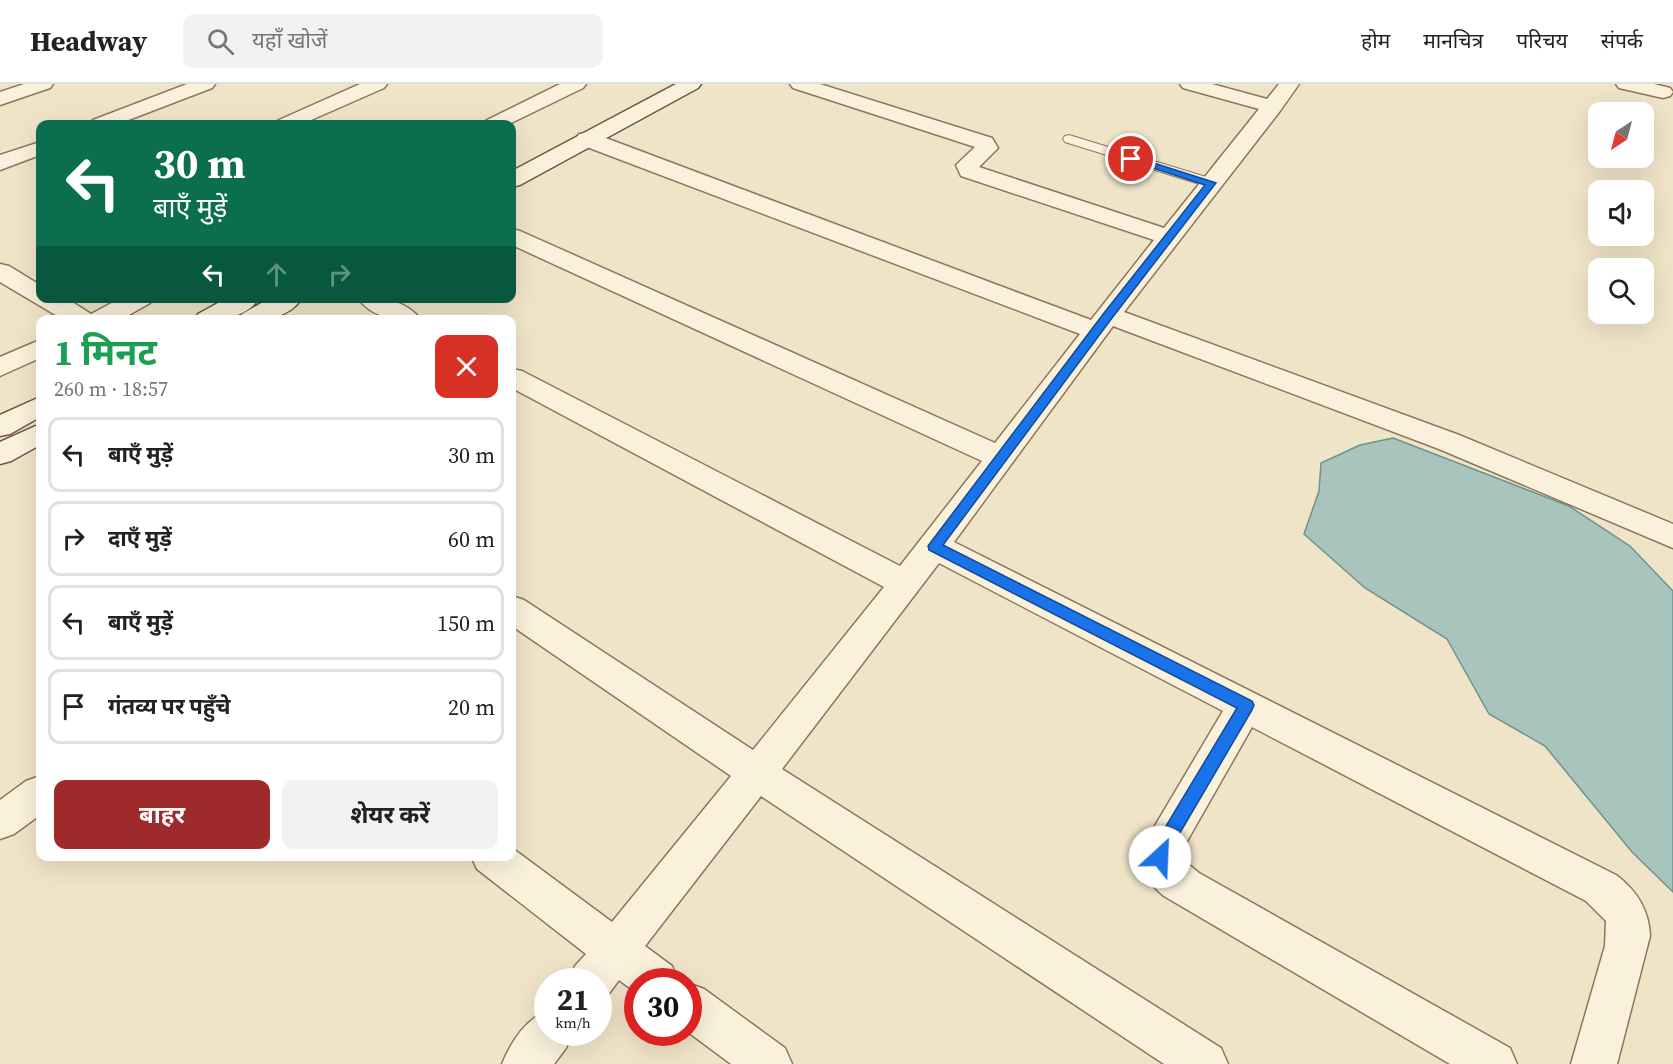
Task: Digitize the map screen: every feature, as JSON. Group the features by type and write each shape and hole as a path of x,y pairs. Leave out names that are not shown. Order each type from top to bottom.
{"street":[{"path":"0,99 43,84"},
{"path":"110,120 205,84"},
{"path":"295,120 377,84"},
{"path":"502,120 576,84"},
{"path":"516,158 657,84"},
{"path":"516,178 689,84"},
{"path":"800,84 984,143 987,148 968,165 969,171 1169,237"},
{"path":"1190,84 1281,95"},
{"path":"1626,84 1663,92"},
{"path":"603,966 758,773 1002,458 1102,323 1281,95"},
{"path":"587,139 1102,323 1449,442 1673,537"},
{"path":"0,164 36,150"},
{"path":"516,238 1002,458"},
{"path":"0,272 36,293"},
{"path":"55,303 75,315"},
{"path":"109,315 131,303"},
{"path":"216,315 238,303"},
{"path":"260,315 281,303"},
{"path":"379,303 399,315"},
{"path":"0,368 36,350"},
{"path":"516,379 905,583"},
{"path":"0,427 36,408"},
{"path":"0,454 36,435"},
{"path":"934,546 1601,888 1618,901 1627,915 1630,930 1628,946 1594,1064"},
{"path":"516,612 758,773 1205,1064"},
{"path":"1246,705 1163,846 1160,857 1163,868 1184,886 1494,1064"},
{"path":"0,822 36,796"},
{"path":"496,861 603,966 624,972"},
{"path":"702,1015 769,1064"},
{"path":"525,1064 539,1046"}],"lane":[{"path":"1069,139 1211,183"}],"water":[{"path":"1393,438 1569,506 1630,546 1673,591 1673,892 1632,852 1545,746 1489,714 1447,639 1365,588 1304,534 1319,491 1321,463 1360,445"}],"route":[{"path":"1131,159 1211,183 1108,315 934,546 1246,705 1163,846 1160,857"}]}
